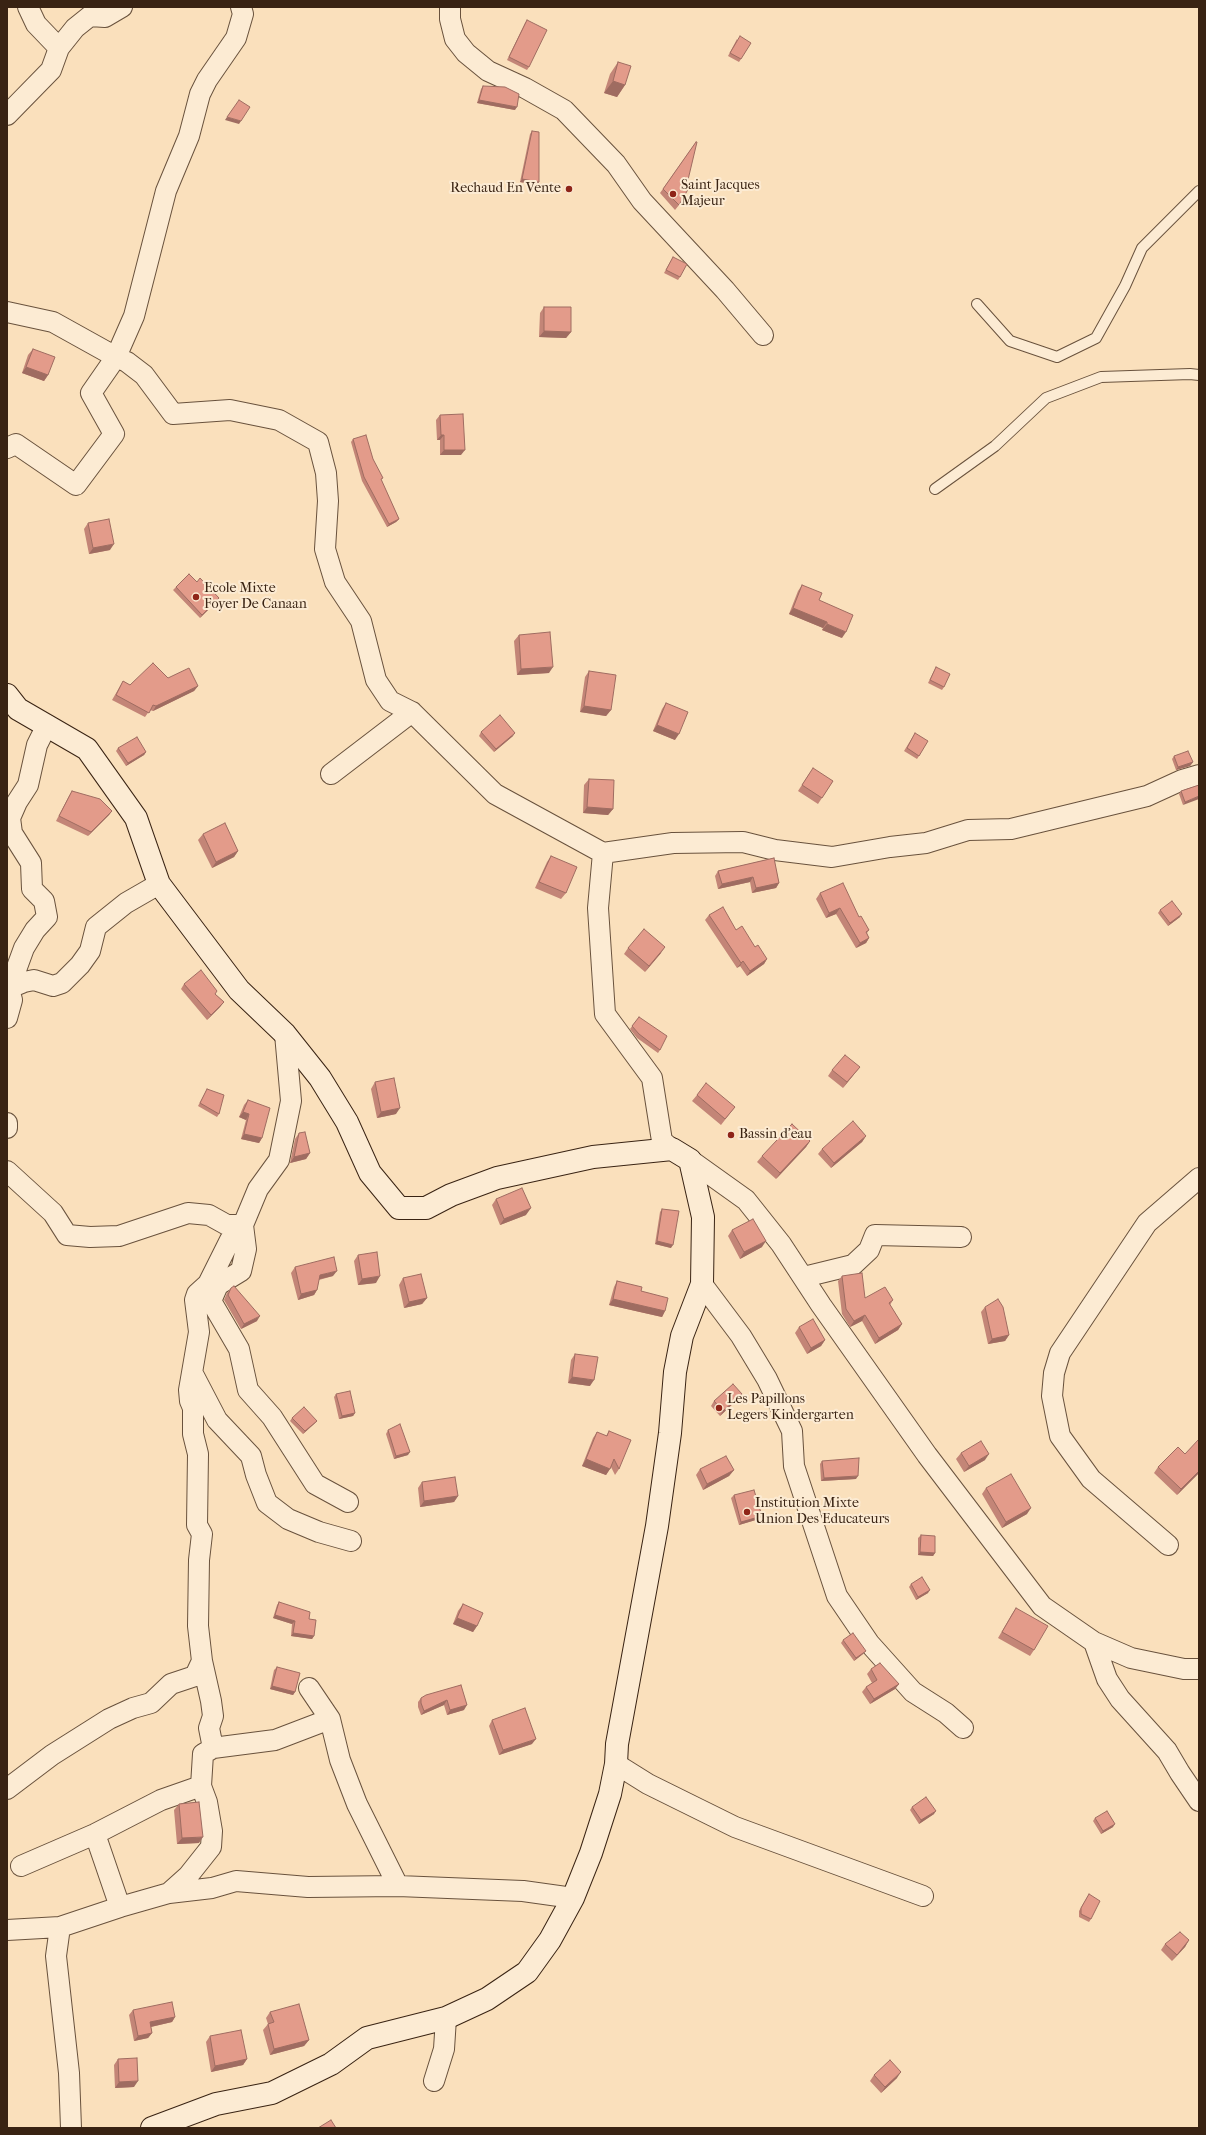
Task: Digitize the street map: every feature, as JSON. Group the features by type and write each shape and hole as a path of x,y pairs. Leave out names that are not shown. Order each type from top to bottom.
{"street":[{"path":"28,7 36,24 59,48"},
{"path":"7,115 51,70 59,48 75,28 95,12 105,17 122,7"},
{"path":"7,448 16,444 76,485 114,434 91,393 116,357 134,316 166,191 189,136 200,94 207,80 236,38 243,14 241,7"},
{"path":"450,7 450,19 455,39 466,53 488,72 525,88 564,110 616,164 642,202 724,290 763,335"},
{"path":"7,312 53,322 127,362 144,375 173,414 230,410 279,420 318,442 326,473 328,502 325,549 335,582 361,621 376,680 390,701 412,712 495,794 602,853 673,843 743,842 775,850 832,857 890,847 926,843 968,830 1011,829 1141,797 1199,775"},
{"path":"11,706 87,749 136,818 160,884 239,990 285,1034 320,1078 347,1122 370,1173 399,1208 426,1208 451,1195 497,1178 594,1157 681,1155"},
{"path":"331,774 412,712"},
{"path":"7,1018 12,1000 8,989 24,948 35,930 47,917 44,901 32,889 31,864 12,833 10,818 17,802 28,785 37,745 47,725"},
{"path":"602,853 598,908 605,1014 652,1078 662,1141 746,1200 781,1244 821,1305 927,1455 1042,1606 1094,1642 1131,1658 1184,1669 1199,1669"},
{"path":"8,989 24,982 34,980 53,986 62,983 80,965 90,950 96,928 126,903 160,884"},
{"path":"213,1748 209,1728 213,1716 202,1661 198,1626 199,1560 202,1534 197,1525 198,1454 193,1434 193,1408 190,1401 189,1390 193,1374 199,1332 195,1300 196,1294 208,1284 230,1240 243,1226 258,1189 279,1160 291,1101 285,1034"},
{"path":"7,1123 7,1128"},
{"path":"152,2128 216,2104 272,2093 331,2064 367,2038 446,2018 487,1999 527,1972 550,1940 573,1898 591,1853 610,1794 616,1764 617,1744 657,1526 670,1433 675,1372 682,1336 702,1284 702,1217 681,1155"},
{"path":"7,1157 11,1174 53,1213 67,1235 90,1237 119,1236 188,1213 209,1215 227,1225 243,1226"},
{"path":"1168,1544 1092,1479 1060,1436 1052,1396 1054,1373 1060,1353 1147,1223 1199,1178"},
{"path":"243,1226 246,1249 241,1271 218,1285 211,1301 239,1349 248,1390 272,1416 315,1484 348,1502"},
{"path":"804,1277 853,1265 869,1250 875,1235 961,1237"},
{"path":"702,1284 741,1336 767,1379 792,1431 794,1466 837,1596 869,1643 913,1692 946,1713 963,1728"},
{"path":"193,1374 217,1420 251,1456 256,1475 267,1503 288,1519 318,1532 351,1541"},
{"path":"1094,1642 1107,1679 1120,1699 1167,1751 1199,1801"},
{"path":"7,1789 52,1755 110,1720 133,1708 151,1703 171,1684 195,1676 202,1661"},
{"path":"309,1688 330,1720 340,1760 357,1804 398,1886"},
{"path":"169,1893 188,1876 211,1847 211,1824 207,1802 201,1786 203,1754 213,1748 275,1740 330,1720"},
{"path":"616,1764 648,1784 735,1827 923,1896"},
{"path":"21,1866 95,1834 161,1800 201,1786"},
{"path":"95,1834 120,1906"},
{"path":"7,1930 60,1927 120,1906 169,1893 212,1888 236,1881 308,1887 398,1886 523,1891 573,1898"},
{"path":"60,1927 56,1956 69,2072 71,2128"},
{"path":"434,2081 444,2049 446,2018"}],"lane":[{"path":"978,304 1010,341 1057,357 1096,338 1125,286 1142,248 1199,191"},
{"path":"935,489 995,446 1046,398 1101,377 1199,375"}],"building":[{"path":"527,20 547,30 529,67 509,57"},
{"path":"740,36 751,43 741,59 730,53"},
{"path":"618,62 631,66 625,85 613,81"},
{"path":"483,86 505,87 519,94 517,107 479,100"},
{"path":"239,100 250,107 241,121 227,117"},
{"path":"532,131 539,132 539,182 522,179"},
{"path":"696,142 687,184 690,186 679,205 663,189"},
{"path":"673,257 687,264 680,277 666,270"},
{"path":"544,307 571,307 571,332 544,331"},
{"path":"33,349 55,357 48,375 26,367"},
{"path":"463,414 465,450 444,450 444,435 441,435 440,415"},
{"path":"366,435 373,459 383,478 381,479 399,519 389,524 364,477 353,439"},
{"path":"109,519 114,544 93,548 88,523"},
{"path":"189,574 197,582 200,578 219,598 202,615 176,587"},
{"path":"802,585 822,593 819,600 853,615 846,632 827,624 827,622 793,608"},
{"path":"550,632 553,667 521,669 519,635"},
{"path":"153,663 168,678 189,668 198,686 156,706 153,705 149,713 116,695 123,681 130,685"},
{"path":"936,667 950,674 944,687 930,680"},
{"path":"589,671 616,675 611,710 584,706"},
{"path":"666,703 688,712 679,734 657,725"},
{"path":"500,715 515,733 496,749 481,732"},
{"path":"915,733 928,741 919,756 907,748"},
{"path":"137,737 146,752 128,763 118,748"},
{"path":"1188,751 1193,762 1178,767 1174,756"},
{"path":"813,768 833,781 822,798 802,785"},
{"path":"589,779 614,780 613,809 587,807"},
{"path":"1199,785 1199,796 1185,802 1181,791"},
{"path":"72,791 100,799 112,811 91,832 59,816"},
{"path":"225,823 238,851 216,862 203,834"},
{"path":"551,856 577,867 566,893 539,882"},
{"path":"774,858 779,883 756,888 753,877 722,884 718,871"},
{"path":"843,883 859,917 861,916 869,930 866,932 869,938 860,943 840,908 829,913 820,893"},
{"path":"1172,901 1182,914 1170,923 1160,910"},
{"path":"723,907 736,930 742,926 755,947 758,945 767,959 750,971 743,961 741,963 709,915"},
{"path":"644,929 665,947 649,966 628,948"},
{"path":"201,970 217,991 215,994 224,1002 211,1015 184,984"},
{"path":"639,1017 667,1036 660,1050 639,1034 632,1026"},
{"path":"845,1055 860,1067 847,1082 832,1070"},
{"path":"394,1078 400,1108 381,1112 375,1082"},
{"path":"706,1083 735,1107 725,1119 697,1095"},
{"path":"207,1089 224,1095 219,1114 200,1103"},
{"path":"248,1100 270,1108 262,1138 244,1134 249,1114 243,1112"},
{"path":"853,1121 866,1136 834,1163 822,1149"},
{"path":"792,1124 810,1141 780,1173 762,1156"},
{"path":"305,1132 310,1153 294,1157 299,1133"},
{"path":"522,1188 531,1208 504,1219 496,1199"},
{"path":"662,1209 679,1211 673,1245 657,1241"},
{"path":"753,1219 766,1241 744,1252 732,1230"},
{"path":"377,1252 380,1276 362,1279 358,1255"},
{"path":"334,1257 337,1271 320,1275 317,1290 301,1294 295,1267"},
{"path":"862,1273 865,1298 885,1287 893,1300 889,1303 902,1324 879,1338 865,1315 854,1321 846,1309 842,1276"},
{"path":"421,1274 427,1298 409,1302 403,1278"},
{"path":"617,1281 642,1287 641,1291 668,1298 665,1311 613,1299"},
{"path":"234,1286 260,1316 244,1324 228,1295 231,1288"},
{"path":"998,1299 1003,1307 1009,1335 992,1339 985,1307"},
{"path":"813,1319 825,1340 811,1348 799,1327"},
{"path":"575,1354 598,1357 594,1380 572,1377"},
{"path":"733,1384 742,1394 723,1411 714,1401"},
{"path":"350,1391 355,1413 342,1416 336,1394"},
{"path":"304,1407 317,1421 305,1431 292,1418"},
{"path":"400,1424 410,1452 396,1456 388,1430"},
{"path":"609,1431 631,1440 619,1469 614,1459 610,1469 586,1459 597,1432 607,1436"},
{"path":"1199,1439 1199,1471 1181,1489 1158,1467 1178,1447 1185,1454"},
{"path":"981,1441 989,1454 969,1466 961,1453"},
{"path":"726,1456 734,1470 707,1484 700,1469"},
{"path":"859,1458 858,1476 824,1478 822,1461"},
{"path":"1011,1474 1031,1508 1006,1522 986,1488"},
{"path":"455,1477 458,1496 424,1501 422,1482"},
{"path":"754,1490 762,1516 741,1522 734,1495"},
{"path":"921,1535 935,1536 935,1553 920,1552"},
{"path":"922,1577 930,1590 918,1597 911,1584"},
{"path":"279,1602 310,1612 309,1619 316,1620 314,1636 293,1633 295,1621 275,1615"},
{"path":"463,1604 483,1613 477,1626 457,1618"},
{"path":"1016,1608 1048,1626 1034,1650 1002,1632"},
{"path":"853,1633 866,1651 856,1658 843,1640"},
{"path":"880,1663 899,1684 874,1699 866,1687 877,1680 871,1669"},
{"path":"277,1667 300,1673 295,1692 272,1686"},
{"path":"461,1685 467,1705 450,1710 447,1700 424,1711 421,1698 426,1695"},
{"path":"525,1708 536,1739 503,1750 492,1720"},
{"path":"926,1797 936,1811 921,1820 912,1807"},
{"path":"199,1802 203,1837 182,1838 179,1804"},
{"path":"1107,1811 1115,1824 1103,1831 1095,1818"},
{"path":"1089,1894 1100,1901 1091,1919 1081,1914 1081,1908"},
{"path":"1180,1932 1189,1940 1177,1955 1165,1944"},
{"path":"172,2002 175,2017 150,2022 152,2033 138,2036 133,2010"},
{"path":"299,2004 309,2040 274,2049 268,2024 274,2022 270,2012"},
{"path":"241,2030 247,2059 215,2066 210,2036"},
{"path":"137,2058 138,2081 119,2082 118,2059"},
{"path":"890,2060 901,2072 885,2087 874,2075"},
{"path":"331,2120 336,2128 318,2128"}],"place":[{"name":"Rechaud En Vente","path":"569,189"},
{"name":"Saint Jacques Majeur","path":"673,194"},
{"name":"Ecole Mixte Foyer De Canaan","path":"196,597"},
{"name":"Bassin d'eau","path":"731,1135"},
{"name":"Les Papillons Legers Kindergarten","path":"719,1408"},
{"name":"Institution Mixte Union Des Educateurs","path":"747,1512"}]}
